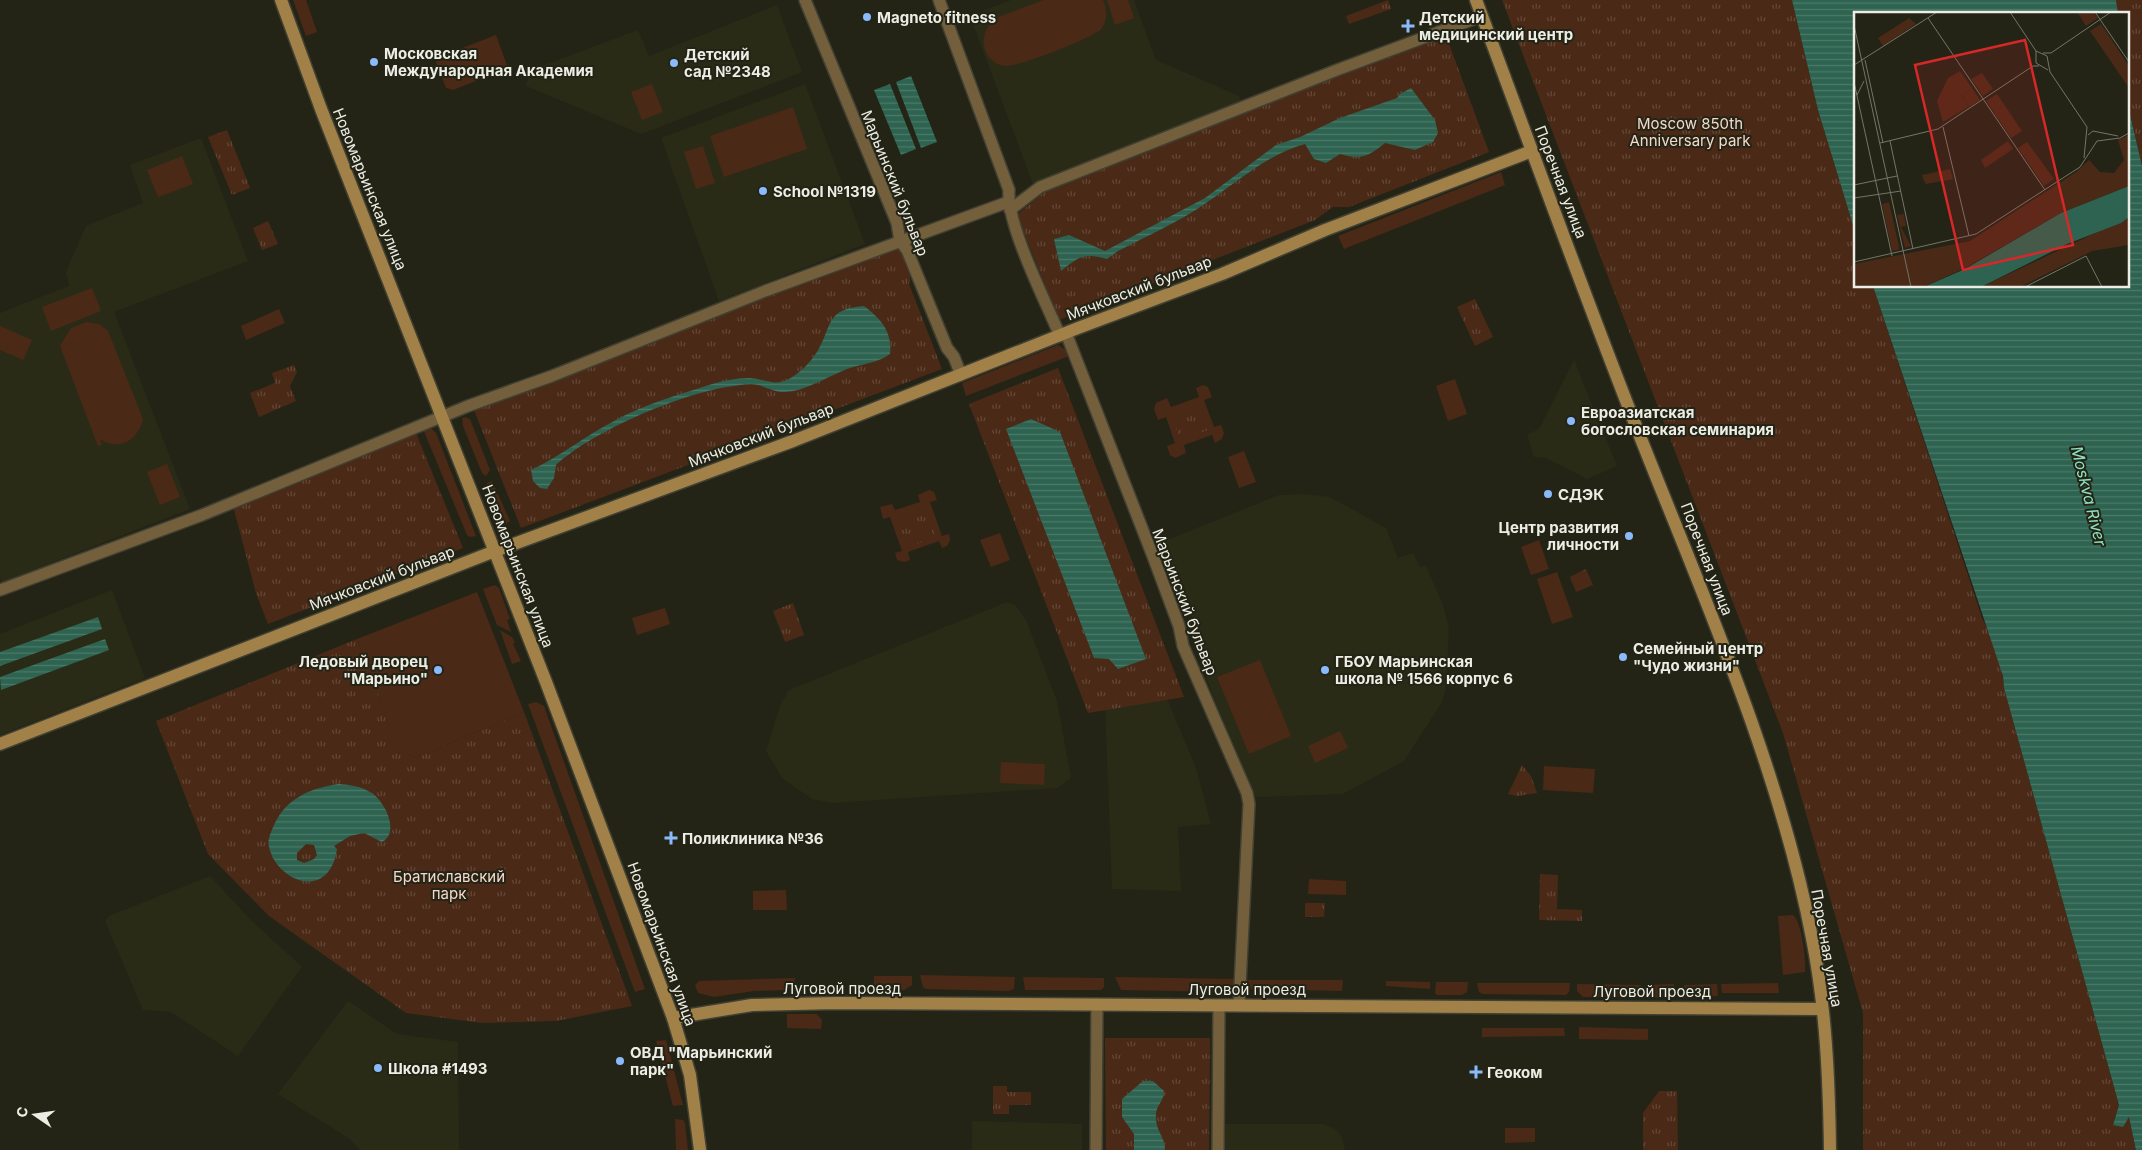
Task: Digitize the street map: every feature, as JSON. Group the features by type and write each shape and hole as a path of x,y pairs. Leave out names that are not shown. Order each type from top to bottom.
{"street":[{"name":"Новомарьинская улица","path":"281,0 321,108 495,551 673,1018 690,1075 700,1150"},
{"name":"Марьинский бульвар","path":"805,0 897,223 900,241 907,250 947,348 954,357 961,375"},
{"name":"Марьинский бульвар","path":"939,0 1009,190 1009,206 1154,559 1179,626 1183,646 1248,792 1249,804 1239,1005"},
{"name":"Поречная улица","path":"1476,0 1632,417 1710,610 1771,783 1812,936 1822,1009 1829,1096 1830,1150"},
{"path":"0,590 184,522 442,417 900,241 1009,206 1040,187 1337,70 1482,16"},
{"name":"Мячковский бульвар","path":"0,744 495,551 693,480 1532,151"},
{"name":"Луговой проезд","path":"673,1018 752,1005 789,1004 1822,1009"},
{"path":"1096,1150 1097,1004"},
{"path":"1218,1150 1219,1005"}],"shaded area":[{"path":"1011,0 1134,0 1156,60 1239,96 1241,105 1033,184 970,16"},
{"name":"Детский сад №2348","path":"777,5 802,72 641,134 526,86 531,70 638,30 649,56"},
{"name":"School №1319","path":"805,84 865,244 719,301 661,138"},
{"path":"201,138 248,261 114,312 190,509 2,582 0,577 0,313 69,286 66,272 86,226 143,203 130,165"},
{"name":"Евроазиатская богословская семинария","path":"1574,360 1617,466 1587,479 1546,458 1534,457 1527,435 1539,429"},
{"name":"ГБОУ Марьинская школа № 1566 корпус 6","path":"1303,494 1330,497 1386,528 1398,558 1413,553 1420,567 1426,566 1443,605 1449,628 1446,688 1442,702 1404,761 1343,794 1256,797 1215,701 1192,638 1199,635 1162,542 1279,495"},
{"path":"112,590 145,678 0,735 0,634"},
{"path":"1007,602 1016,606 1026,620 1057,701 1071,778 1057,788 832,803 812,799 782,778 766,751 780,706 789,690"},
{"path":"1167,699 1196,768 1211,824 1178,827 1181,891 1112,889 1105,706"},
{"path":"210,876 250,919 302,967 238,1056 171,1012 143,1010 105,921 109,916"},
{"name":"Школа #1493","path":"348,1001 397,1034 458,1042 459,1150 360,1150 350,1139 278,1094"},
{"path":"972,1121 1082,1124 1082,1150 972,1150"},
{"path":"1225,1124 1323,1124 1335,1129 1342,1137 1345,1150 1225,1150"}],"green space":[{"path":"293,0 306,0 317,32 306,36"},
{"path":"1044,0 1103,0 1106,11 1105,22 1096,33 1039,57 1005,66 992,60 987,55 984,42 987,28 992,22 990,20"},
{"path":"1107,0 1128,0 1134,18 1115,25"},
{"path":"1388,0 1391,9 1349,24 1346,16"},
{"name":"Moscow 850th Anniversary park","path":"1502,0 1792,0 1818,110 1854,228 1854,288 1874,288 1982,618 1997,652 2004,688 2119,1105 2113,1124 2129,1116 2136,1150 1863,1150 1863,1013 1783,733"},
{"path":"2116,0 2142,0 2142,166 2130,115 2130,12 2118,12"},
{"path":"1445,33 1489,152 1349,207 1333,207 1315,220 1059,320 1017,215 1043,193"},
{"path":"496,35 508,68 453,90 446,88 436,62 439,57"},
{"path":"652,84 663,112 642,120 631,92"},
{"path":"793,107 807,149 724,177 710,136"},
{"path":"227,130 250,188 232,195 208,137"},
{"path":"703,146 715,183 696,189 684,152"},
{"path":"182,156 193,184 158,197 147,170"},
{"path":"1501,172 1505,185 1344,249 1338,236"},
{"path":"268,221 278,244 262,250 253,228"},
{"path":"898,246 908,264 909,284 942,369 521,528 474,410"},
{"path":"92,288 101,311 51,331 42,307"},
{"path":"1475,299 1493,337 1475,346 1457,307"},
{"path":"279,309 285,323 246,340 241,326"},
{"path":"86,322 99,324 108,331 143,419 137,433 127,442 121,444 107,443 100,439 102,445 98,446 60,346 71,328"},
{"path":"0,326 32,340 23,360 0,350"},
{"path":"1058,345 1066,350 1069,356 966,396 962,383"},
{"path":"294,365 297,372 290,386 296,401 259,417 250,393 275,383 272,373"},
{"path":"1058,368 1184,697 1088,713 969,404"},
{"path":"1455,379 1467,414 1448,421 1436,386"},
{"path":"1203,385 1208,387 1212,397 1204,400 1214,427 1221,425 1224,433 1222,439 1215,443 1212,435 1184,445 1186,453 1175,458 1170,455 1167,446 1175,443 1166,417 1158,420 1154,409 1156,403 1167,398 1171,407 1199,397 1196,388"},
{"path":"1199,403 1208,430 1180,440 1171,413"},
{"path":"462,418 470,419 490,470 486,476 482,473 463,426"},
{"path":"423,429 432,429 436,433 476,536 470,537 467,535"},
{"path":"416,433 463,548 268,624 256,593 233,506"},
{"path":"1244,451 1256,482 1239,488 1228,457"},
{"path":"167,464 180,497 160,505 147,472"},
{"path":"492,481 510,521 504,525 499,522 486,486 487,483"},
{"path":"929,490 934,492 937,500 930,502 942,536 949,534 950,540 947,546 942,548 939,541 908,552 910,560 904,562 897,560 895,553 902,551 890,517 883,519 880,507 892,504 895,510 920,502 918,495"},
{"path":"925,507 936,537 907,547 897,517"},
{"path":"1000,533 1010,560 991,567 980,540"},
{"path":"1539,540 1549,569 1531,575 1521,547"},
{"path":"1586,569 1593,585 1576,592 1570,577"},
{"path":"1557,572 1573,617 1552,624 1537,579"},
{"path":"495,585 499,588 510,619 507,620 511,632 497,625 483,589"},
{"name":"Ледовый дворец \"Марьино\"","path":"477,592 524,712 415,758 398,749 357,639"},
{"path":"793,603 804,635 785,642 773,611"},
{"path":"665,608 670,624 637,635 632,618"},
{"path":"500,630 512,637 515,642 513,644 521,661 512,664"},
{"name":"Братиславский парк","path":"357,639 398,748 415,758 524,712 632,1006 556,1021 482,1023 406,1013 269,916 208,854 156,721"},
{"path":"1260,660 1291,736 1249,754 1217,677"},
{"path":"536,702 544,706 645,989 635,992 528,704"},
{"path":"1340,731 1348,748 1315,763 1308,746"},
{"path":"1001,762 1045,764 1044,785 1000,783"},
{"path":"1522,765 1531,776 1537,793 1517,796 1508,794"},
{"path":"1544,766 1595,769 1593,793 1543,790"},
{"path":"1540,874 1558,875 1557,909 1582,910 1582,921 1539,920"},
{"path":"1309,879 1346,881 1346,895 1308,894"},
{"path":"786,890 787,910 753,910 753,891"},
{"path":"1305,903 1325,903 1324,917 1305,917"},
{"path":"1793,915 1801,933 1805,972 1783,975 1778,916"},
{"path":"920,975 1015,977 1014,989 1008,991 926,989 923,987"},
{"path":"874,976 912,976 912,985 904,990 874,991"},
{"path":"1023,977 1104,978 1104,987 1101,990 1025,990"},
{"path":"1115,977 1235,979 1231,992 1121,990"},
{"path":"795,978 794,987 788,990 754,991 714,997 698,993 695,985 699,981"},
{"path":"1246,980 1343,980 1342,991 1250,989"},
{"path":"1386,981 1430,982 1430,989 1386,986"},
{"path":"1436,982 1468,982 1467,992 1462,995 1437,995 1435,993"},
{"path":"1477,983 1570,983 1569,992 1566,995 1483,994 1479,992"},
{"path":"1778,983 1779,993 1722,993 1721,984"},
{"path":"1577,984 1641,985 1640,993 1636,997 1583,997 1577,991"},
{"path":"1674,984 1673,997 1648,998 1648,985"},
{"path":"1717,984 1718,996 1684,998 1684,985"},
{"path":"787,1014 817,1014 822,1020 821,1029 787,1028"},
{"path":"1579,1027 1648,1029 1648,1040 1579,1039"},
{"path":"1482,1028 1564,1028 1565,1036 1482,1037"},
{"path":"1105,1038 1210,1038 1209,1150 1106,1150"},
{"path":"666,1040 683,1105 673,1106 656,1041"},
{"path":"993,1086 1007,1086 1007,1092 1031,1092 1031,1105 1009,1105 1009,1114 993,1114"},
{"path":"1659,1091 1677,1091 1678,1150 1643,1150 1643,1113"},
{"path":"675,1119 683,1120 685,1123 688,1150 676,1150"},
{"path":"1505,1128 1535,1128 1535,1142 1505,1143"}],"water":[{"path":"1792,0 2116,0 2118,12 1854,12 1854,228 1818,110"},
{"path":"911,76 937,142 921,148 896,82"},
{"path":"890,84 916,149 901,155 874,90"},
{"path":"1411,88 1435,120 1438,133 1433,142 1415,150 1385,143 1364,156 1354,157 1340,154 1326,163 1314,159 1305,144 1265,162 1185,216 1118,251 1107,259 1093,256 1083,257 1061,271 1054,239 1069,235 1105,251 1205,198 1276,145 1300,137 1340,118 1397,98 1400,94"},
{"name":"Moskva River","path":"2130,115 2142,166 2142,1150 2136,1150 2129,1117 2123,1127 2113,1125 2119,1105 2004,688 2003,676 1874,288 2130,288"},
{"path":"864,306 875,315 887,332 890,354 885,357 847,369 807,387 790,392 780,392 758,385 747,384 707,391 661,406 613,427 572,452 556,465 554,478 547,489 540,488 533,481 531,470 627,414 674,396 729,380 750,378 769,382 782,382 791,378 808,364 817,352 836,315 851,308"},
{"path":"1031,419 1060,432 1146,659 1118,669 1109,659 1094,658 1006,429"},
{"path":"98,617 102,629 0,666 0,652"},
{"path":"105,639 109,650 1,690 0,677"},
{"path":"339,784 355,786 375,796 388,816 390,831 388,838 382,842 364,833 350,836 334,846 337,849 332,866 324,876 314,881 303,881 292,877 282,870 274,859 269,847 270,836 279,816 292,801 309,792","holes":["306,844 314,845 317,855 314,859 304,863 297,860 297,853"]},
{"path":"1143,1081 1153,1081 1164,1091 1163,1098 1156,1111 1156,1120 1165,1150 1134,1150 1134,1134 1122,1117 1122,1099"}],"place":[{"name":"Magneto fitness","path":"867,17"},
{"name":"Детский медицинский центр","path":"1408,26"},
{"name":"Московская Международная Академия","path":"374,62"},
{"name":"Детский сад №2348","path":"674,63"},
{"name":"School №1319","path":"763,191"},
{"name":"Евроазиатская богословская семинария","path":"1571,421"},
{"name":"СДЭК","path":"1548,494"},
{"name":"Центр развития личности","path":"1629,536"},
{"name":"Семейный центр \"Чудо жизни\"","path":"1623,657"},
{"name":"Ледовый дворец \"Марьино\"","path":"438,670"},
{"name":"ГБОУ Марьинская школа № 1566 корпус 6","path":"1325,670"},
{"name":"Поликлиника №36","path":"671,838"},
{"name":"ОВД \"Марьинский парк\"","path":"620,1061"},
{"name":"Школа #1493","path":"378,1068"},
{"name":"Геоком","path":"1476,1072"}]}
